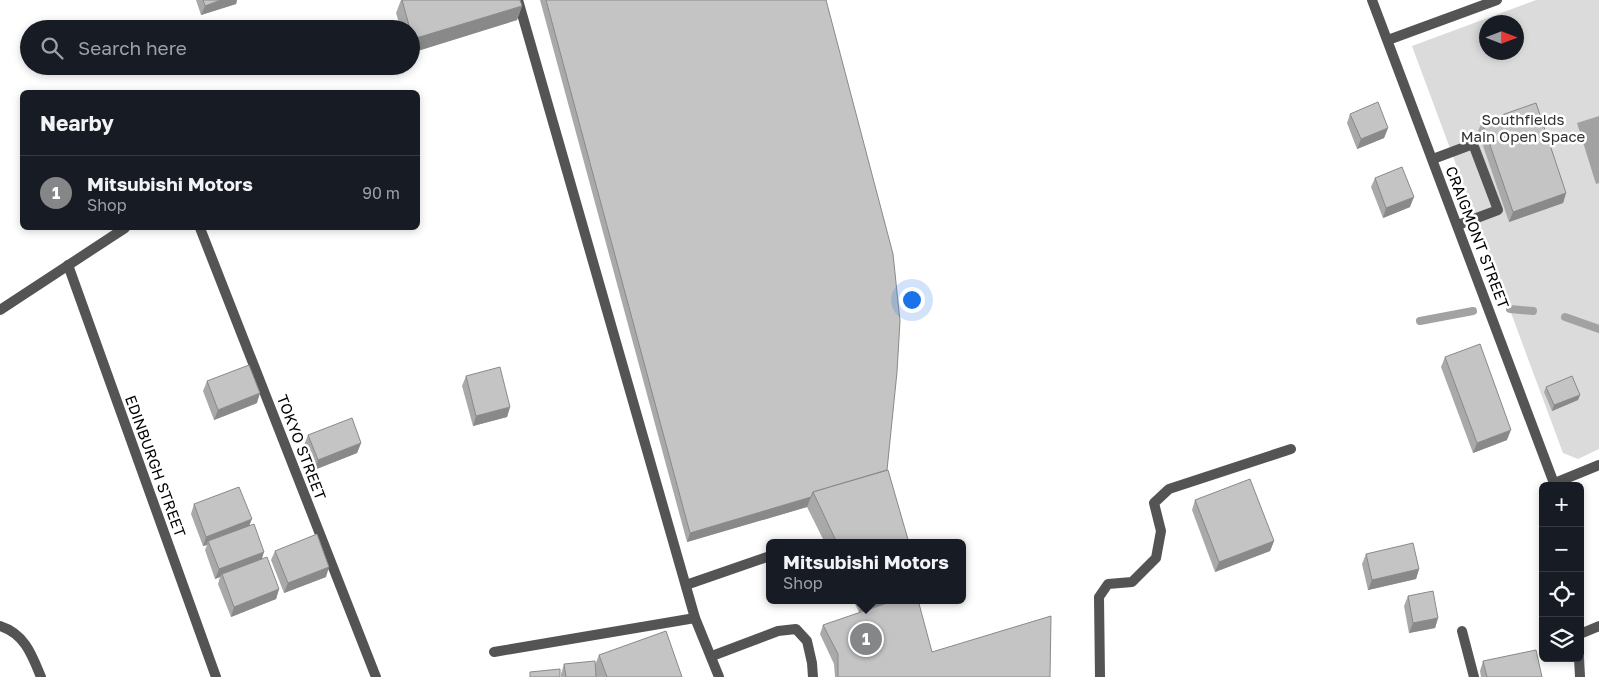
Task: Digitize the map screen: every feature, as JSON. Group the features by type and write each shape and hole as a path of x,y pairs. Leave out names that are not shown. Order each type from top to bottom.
{"street":[{"path":"518,0 695,618 719,677"},
{"name":"CRAIGMONT STREET","path":"1372,0 1554,482"},
{"path":"1388,40 1497,0"},
{"path":"1433,159 1474,144 1498,210 1458,225"},
{"path":"0,310 122,230"},
{"name":"TOKYO STREET","path":"201,230 376,677"},
{"name":"EDINBURGH STREET","path":"68,265 216,677"},
{"path":"1100,677 1099,597 1108,584 1132,582 1156,558 1161,531 1154,503 1169,488 1291,449"},
{"path":"1562,482 1599,465"},
{"path":"686,585 766,557"},
{"path":"494,652 695,618"},
{"path":"0,626 18,635 33,656 41,677"},
{"path":"1584,632 1599,626"},
{"path":"712,656 778,631 796,629 807,641 813,677"},
{"path":"1462,631 1474,677"},
{"path":"1579,662 1580,677"}],"green space":[{"name":"Southfields Main Open Space","path":"1536,0 1599,0 1599,449 1578,459 1563,453 1412,46 1479,21 1479,60 1524,60 1524,15 1496,15"}],"shaded area":[{"path":"1599,116 1599,183 1596,184 1577,123"}],"building":[{"path":"203,0 221,0 205,6"},
{"path":"402,0 520,0 522,6 420,37 420,20 408,20"},
{"path":"546,0 826,0 893,254 900,321 887,470 813,492 811,497 690,533"},
{"path":"1378,102 1388,128 1361,139 1350,114"},
{"path":"1536,103 1566,193 1513,212 1482,122"},
{"path":"1402,167 1414,197 1386,208 1375,178"},
{"path":"1480,344 1511,430 1477,443 1445,357"},
{"path":"249,365 260,393 218,410 207,381"},
{"path":"500,367 510,407 476,416 466,376"},
{"path":"1572,376 1580,395 1554,405 1546,387"},
{"path":"352,418 361,443 318,460 308,435"},
{"path":"888,470 908,539 835,539 813,492"},
{"path":"1250,479 1274,541 1219,562 1195,500"},
{"path":"239,487 252,519 206,537 194,504"},
{"path":"254,524 264,552 219,569 208,541"},
{"path":"317,534 329,567 288,583 275,551"},
{"path":"1413,543 1419,569 1372,580 1366,554"},
{"path":"267,557 279,589 234,607 222,574"},
{"path":"1433,591 1438,618 1413,623 1408,596"},
{"path":"884,604 919,604 932,652 1051,616 1050,677 838,677 838,654 823,625"},
{"path":"666,631 682,677 607,677 599,655"},
{"path":"1536,650 1542,677 1487,677 1483,661"},
{"path":"595,661 596,677 566,677 564,664"},
{"path":"560,669 560,677 530,677 530,672"}],"waterway":[{"path":"1510,309 1533,311"},
{"path":"1420,321 1473,311"},
{"path":"1565,317 1599,329"}],"place":[{"name":"Mitsubishi Motors","path":"866,639"}]}
